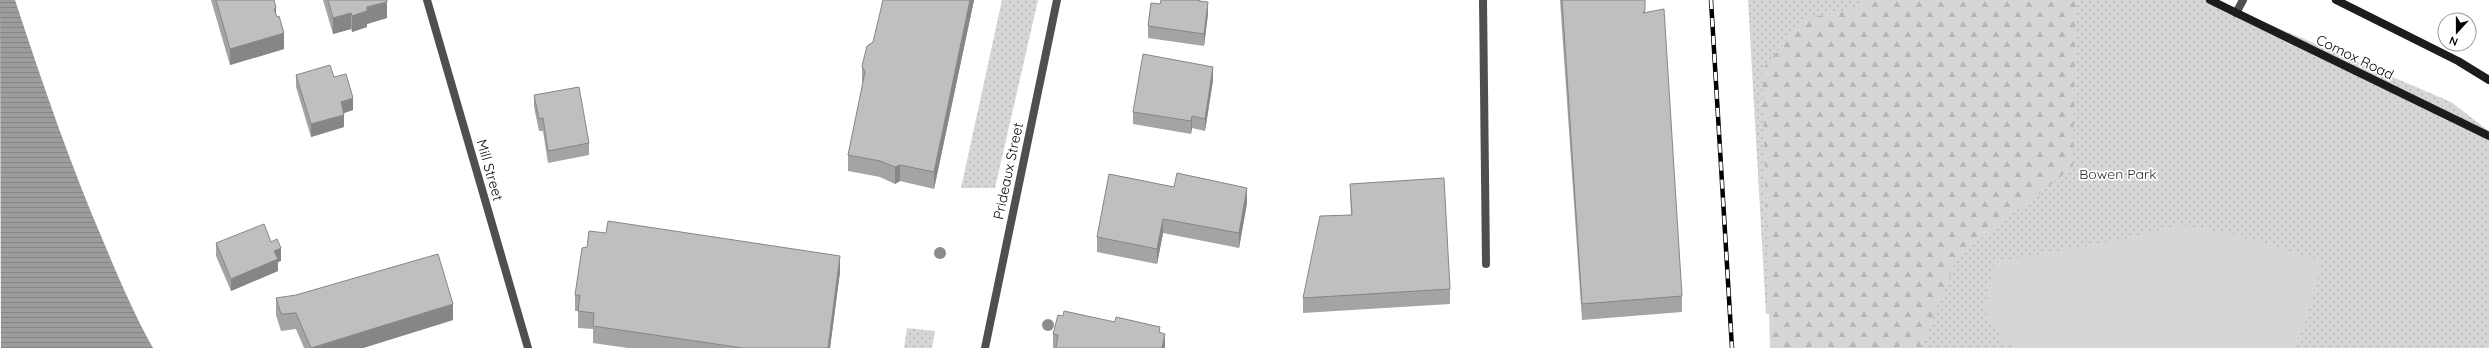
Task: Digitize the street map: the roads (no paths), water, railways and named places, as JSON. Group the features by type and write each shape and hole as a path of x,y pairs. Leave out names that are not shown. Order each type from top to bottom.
{"main road":[{"name":"Comox Road","path":"2210,0 2489,136"},
{"path":"2336,0 2458,61 2489,80"}],"street":[{"name":"Mill Street","path":"427,0 528,348"},
{"name":"Prideaux Street","path":"985,348 1058,0"},
{"path":"1482,0 1486,264"},
{"path":"2236,13 2243,0"}],"railway":[{"path":"1711,0 1732,348"}],"park label":[{"name":"Bowen Park","path":"2118,174"}]}
